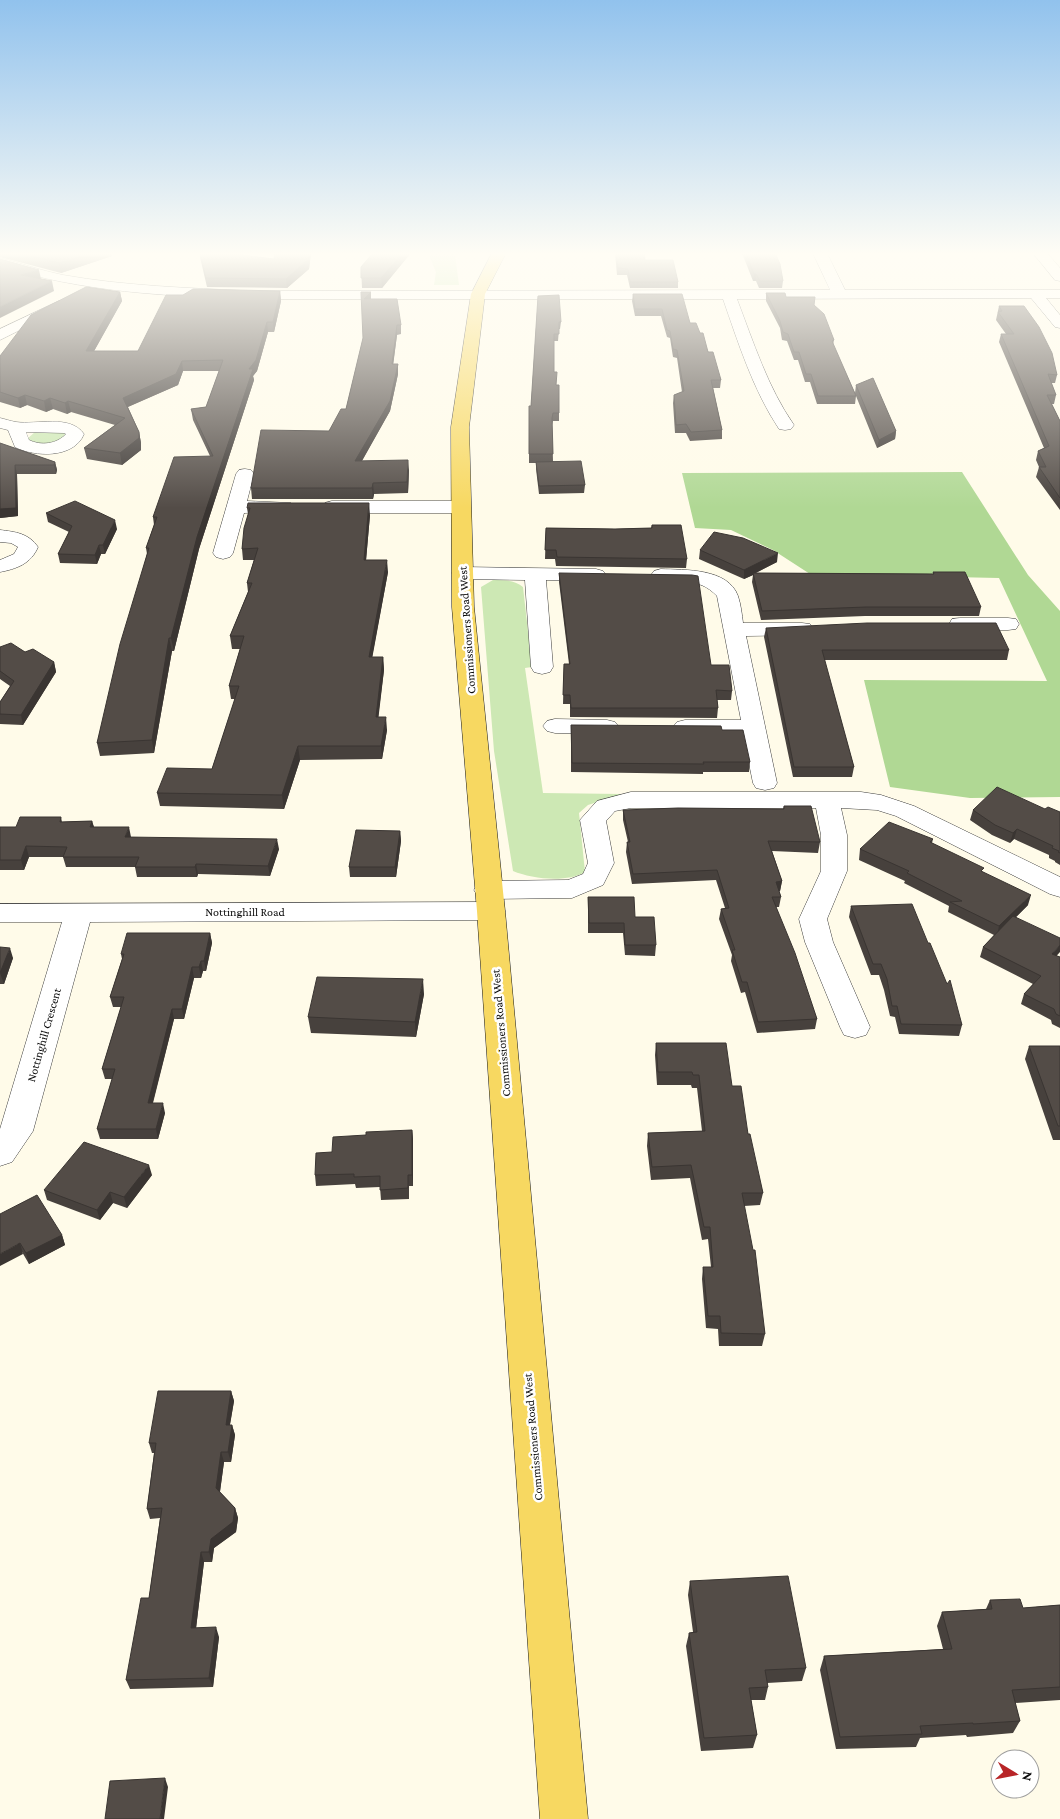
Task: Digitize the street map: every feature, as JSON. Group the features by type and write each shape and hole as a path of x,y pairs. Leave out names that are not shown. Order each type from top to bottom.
{"main road":[{"name":"Commissioners Road West","path":"472,338 460,427 463,607 490,901 564,1819"}],"street":[{"path":"745,338 778,415 785,425"},
{"path":"223,553 245,474"},
{"path":"235,507 461,507"},
{"path":"0,536 20,539 26,542 28,547 27,552 22,557 0,566"},
{"path":"462,573 614,575"},
{"path":"535,574 542,667"},
{"path":"644,575 694,576 716,583 727,595 765,783"},
{"path":"941,624 1008,624"},
{"path":"734,630 826,627"},
{"path":"555,726 624,727"},
{"path":"664,727 754,727"},
{"name":"Nottinghill Road","path":"0,913 490,901 572,889 594,879 601,863 593,820 606,806 631,800 827,800"},
{"path":"855,1028 819,942 812,919 834,871 834,835 827,800 860,800 881,803 905,811 1060,888"},
{"name":"Nottinghill Crescent","path":"0,1153 17,1131 79,912"}],"green space":[{"path":"59,429 68,435 54,443 43,444 27,439 35,432"},
{"path":"962,472 1028,575 1060,611 1060,797 970,798 890,787 864,680 1047,681 999,578 810,574 773,550 731,530 695,528 682,473"},
{"path":"493,580 505,580 523,587 532,667 525,668 543,793 622,794 588,805 579,813 585,872 569,878 539,878 513,871 494,751 481,587"}],"building":[{"path":"14,338 94,338 86,351 138,351 145,338 262,338 256,360 249,369 253,369 197,537 171,638 169,638 152,740 97,743 120,644 149,548 146,548 157,517 153,517 174,457 213,456 191,409 206,407 223,360 182,361 176,374 123,398 139,432 139,438 120,453 84,448 125,418 68,401 65,403 50,398 44,401 25,395 18,398 0,392 0,356"},
{"path":"363,338 395,338 392,364 398,364 390,401 355,461 408,460 407,482 373,483 372,488 251,488 261,430 329,431 341,409 346,409"},
{"path":"535,338 554,338 554,372 557,372 556,385 559,385 559,413 553,413 552,418 553,454 529,454 529,406 531,406"},
{"path":"671,338 704,338 708,352 713,352 721,380 711,380 722,430 691,432 686,424 676,425 674,395 684,391 677,350 673,349"},
{"path":"789,338 833,338 834,340 832,341 856,396 818,396 811,374 806,374 799,352 794,352"},
{"path":"1003,338 1044,338 1052,353 1057,375 1048,374 1056,395 1047,395 1060,421 1060,498 1039,467 1046,467 1038,451 1049,446"},
{"path":"873,378 896,431 879,440 856,385"},
{"path":"0,443 55,462 54,465 15,465 16,508 0,509"},
{"path":"581,461 585,485 539,486 536,462"},
{"path":"75,501 115,520 103,545 99,545 95,555 58,554 72,526 46,513"},
{"path":"248,503 369,503 364,560 387,560 369,657 383,657 376,717 386,717 381,746 298,746 282,795 157,793 167,768 212,769 239,686 229,686 244,636 230,636 252,583 247,583 258,548 242,549 244,528 250,508 247,508"},
{"path":"652,525 681,525 687,559 557,557 556,550 545,550 546,528 652,528"},
{"path":"714,532 743,538 778,553 744,570 700,550"},
{"path":"933,572 965,572 981,607 866,607 762,611 753,573 934,574"},
{"path":"559,573 698,576 711,665 729,665 732,691 716,690 718,708 571,708 570,695 563,695 564,664 570,664"},
{"path":"867,623 996,623 1009,650 822,650 854,767 794,767 766,628"},
{"path":"11,643 25,652 33,649 54,662 21,715 0,714 0,702 14,681 0,671 0,647"},
{"path":"571,725 721,726 722,730 743,730 750,762 703,762 704,764 572,763"},
{"path":"997,787 1045,809 1048,807 1060,812 1060,853 1052,848 1053,846 1017,829 1013,833 995,825 973,810"},
{"path":"784,806 811,806 820,842 768,841 782,881 776,882 781,897 772,897 795,953 817,1019 758,1022 747,982 742,982 732,950 735,950 721,909 729,908 717,870 633,874 627,842 630,842 623,810 678,808 784,809"},
{"path":"20,817 61,817 60,822 92,821 90,827 129,827 125,837 277,839 268,866 196,864 195,867 135,867 139,857 63,857 67,847 26,846 21,860 0,860 0,827 16,827"},
{"path":"889,822 933,839 930,842 984,868 981,871 1031,895 999,926 950,902 962,901 907,873 909,871 860,849"},
{"path":"356,830 400,831 395,867 349,867"},
{"path":"588,897 634,897 635,917 654,917 656,945 625,945 624,923 589,923"},
{"path":"912,904 947,984 950,980 962,1025 901,1024 897,1006 892,1006 887,979 881,964 873,964 851,906"},
{"path":"1013,916 1060,938 1060,945 1052,954 1060,957 1060,1016 1056,1014 1054,1009 1024,994 1041,976 983,947"},
{"path":"127,933 210,933 204,961 201,961 199,967 192,967 182,1009 172,1009 148,1103 163,1103 156,1129 97,1129 115,1069 102,1069 124,997 110,997 124,954 121,954"},
{"path":"0,947 10,948 0,973"},
{"path":"317,977 423,979 415,1022 308,1017"},
{"path":"656,1043 726,1043 732,1086 741,1086 748,1134 750,1134 763,1193 742,1193 753,1250 755,1250 765,1334 721,1333 720,1316 708,1316 703,1267 713,1267 710,1227 704,1227 691,1165 652,1167 648,1133 705,1131 699,1075 693,1075 692,1072 658,1072"},
{"path":"1029,1046 1060,1046 1060,1126 1058,1126"},
{"path":"412,1130 412,1175 408,1175 408,1188 380,1190 380,1176 354,1177 354,1174 315,1175 316,1153 332,1152 333,1137 366,1135 366,1132"},
{"path":"84,1142 149,1165 124,1197 110,1192 97,1210 44,1190"},
{"path":"37,1195 62,1235 26,1253 20,1243 0,1254 0,1214"},
{"path":"158,1391 231,1391 226,1425 232,1425 228,1452 221,1452 216,1488 235,1508 233,1522 211,1539 209,1552 201,1552 191,1628 216,1627 209,1678 126,1680 141,1598 149,1598 162,1508 147,1509 156,1443 149,1443"},
{"path":"788,1576 806,1668 765,1670 768,1687 749,1688 757,1735 704,1738 689,1633 697,1632 690,1581"},
{"path":"1020,1599 1023,1608 1060,1605 1060,1687 1012,1690 1020,1721 920,1726 922,1734 840,1737 824,1656 952,1649 942,1612 992,1609 990,1600"},
{"path":"165,1778 160,1819 105,1819 110,1781"}]}
